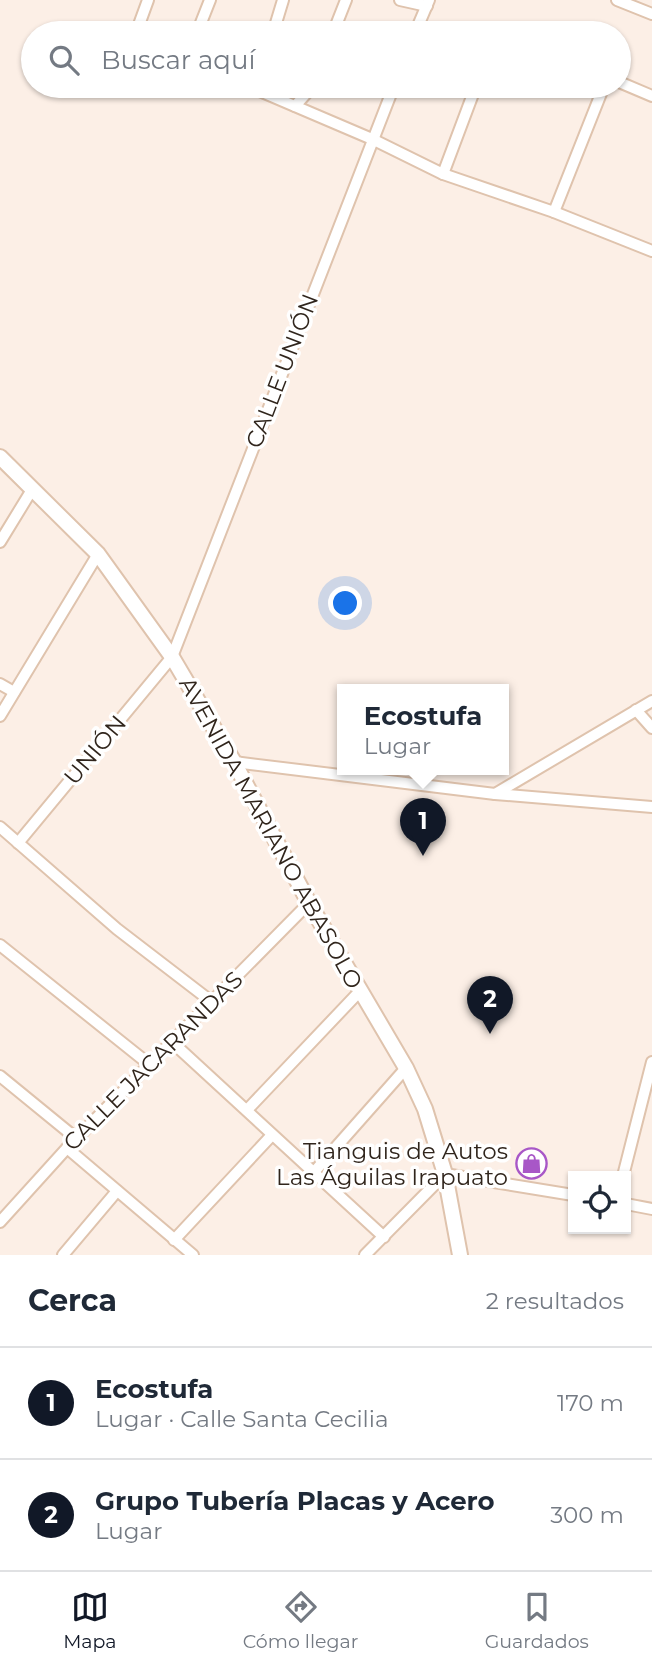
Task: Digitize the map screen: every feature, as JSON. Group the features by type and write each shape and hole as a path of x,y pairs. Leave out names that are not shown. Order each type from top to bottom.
{"street":[{"path":"140,21 148,0"},
{"path":"201,21 209,0"},
{"path":"277,21 283,0"},
{"path":"338,21 346,0"},
{"path":"400,0 428,3 420,21"},
{"path":"617,0 652,14"},
{"path":"631,87 652,96"},
{"path":"278,98 372,139 443,174 554,212 652,251"},
{"path":"295,106 302,98"},
{"name":"CALLE UNIÓN","path":"172,657 389,98"},
{"path":"443,174 472,98"},
{"path":"554,212 599,98"},
{"name":"AVENIDA MARIANO ABASOLO","path":"0,457 97,554 172,657 234,762 310,903 406,1068 425,1109 445,1174 460,1255"},
{"path":"0,542 33,488"},
{"path":"0,716 97,554"},
{"name":"UNIÓN","path":"18,843 172,657"},
{"path":"0,684 15,692"},
{"path":"495,794 652,701"},
{"path":"636,710 652,728"},
{"path":"234,762 337,775"},
{"path":"340,775 495,794 652,807"},
{"path":"0,827 117,929 212,1002"},
{"name":"CALLE JACARANDAS","path":"0,1222 67,1148 310,903"},
{"path":"0,945 149,1065"},
{"path":"247,1110 360,990"},
{"path":"172,1042 384,1237"},
{"path":"624,1171 652,1062"},
{"path":"314,1172 406,1068"},
{"path":"0,1076 77,1139"},
{"path":"174,1240 272,1135"},
{"path":"67,1148 192,1255"},
{"path":"365,1255 445,1174 568,1194"},
{"path":"63,1255 117,1191"},
{"path":"631,1205 652,1209"}],"place":[{"name":"Ecostufa","path":"423,856"},
{"name":"Grupo Tubería Placas y Acero","path":"490,1034"},
{"name":"Tianguis de Autos Las Águilas Irapuato","path":"531,1164"}]}
